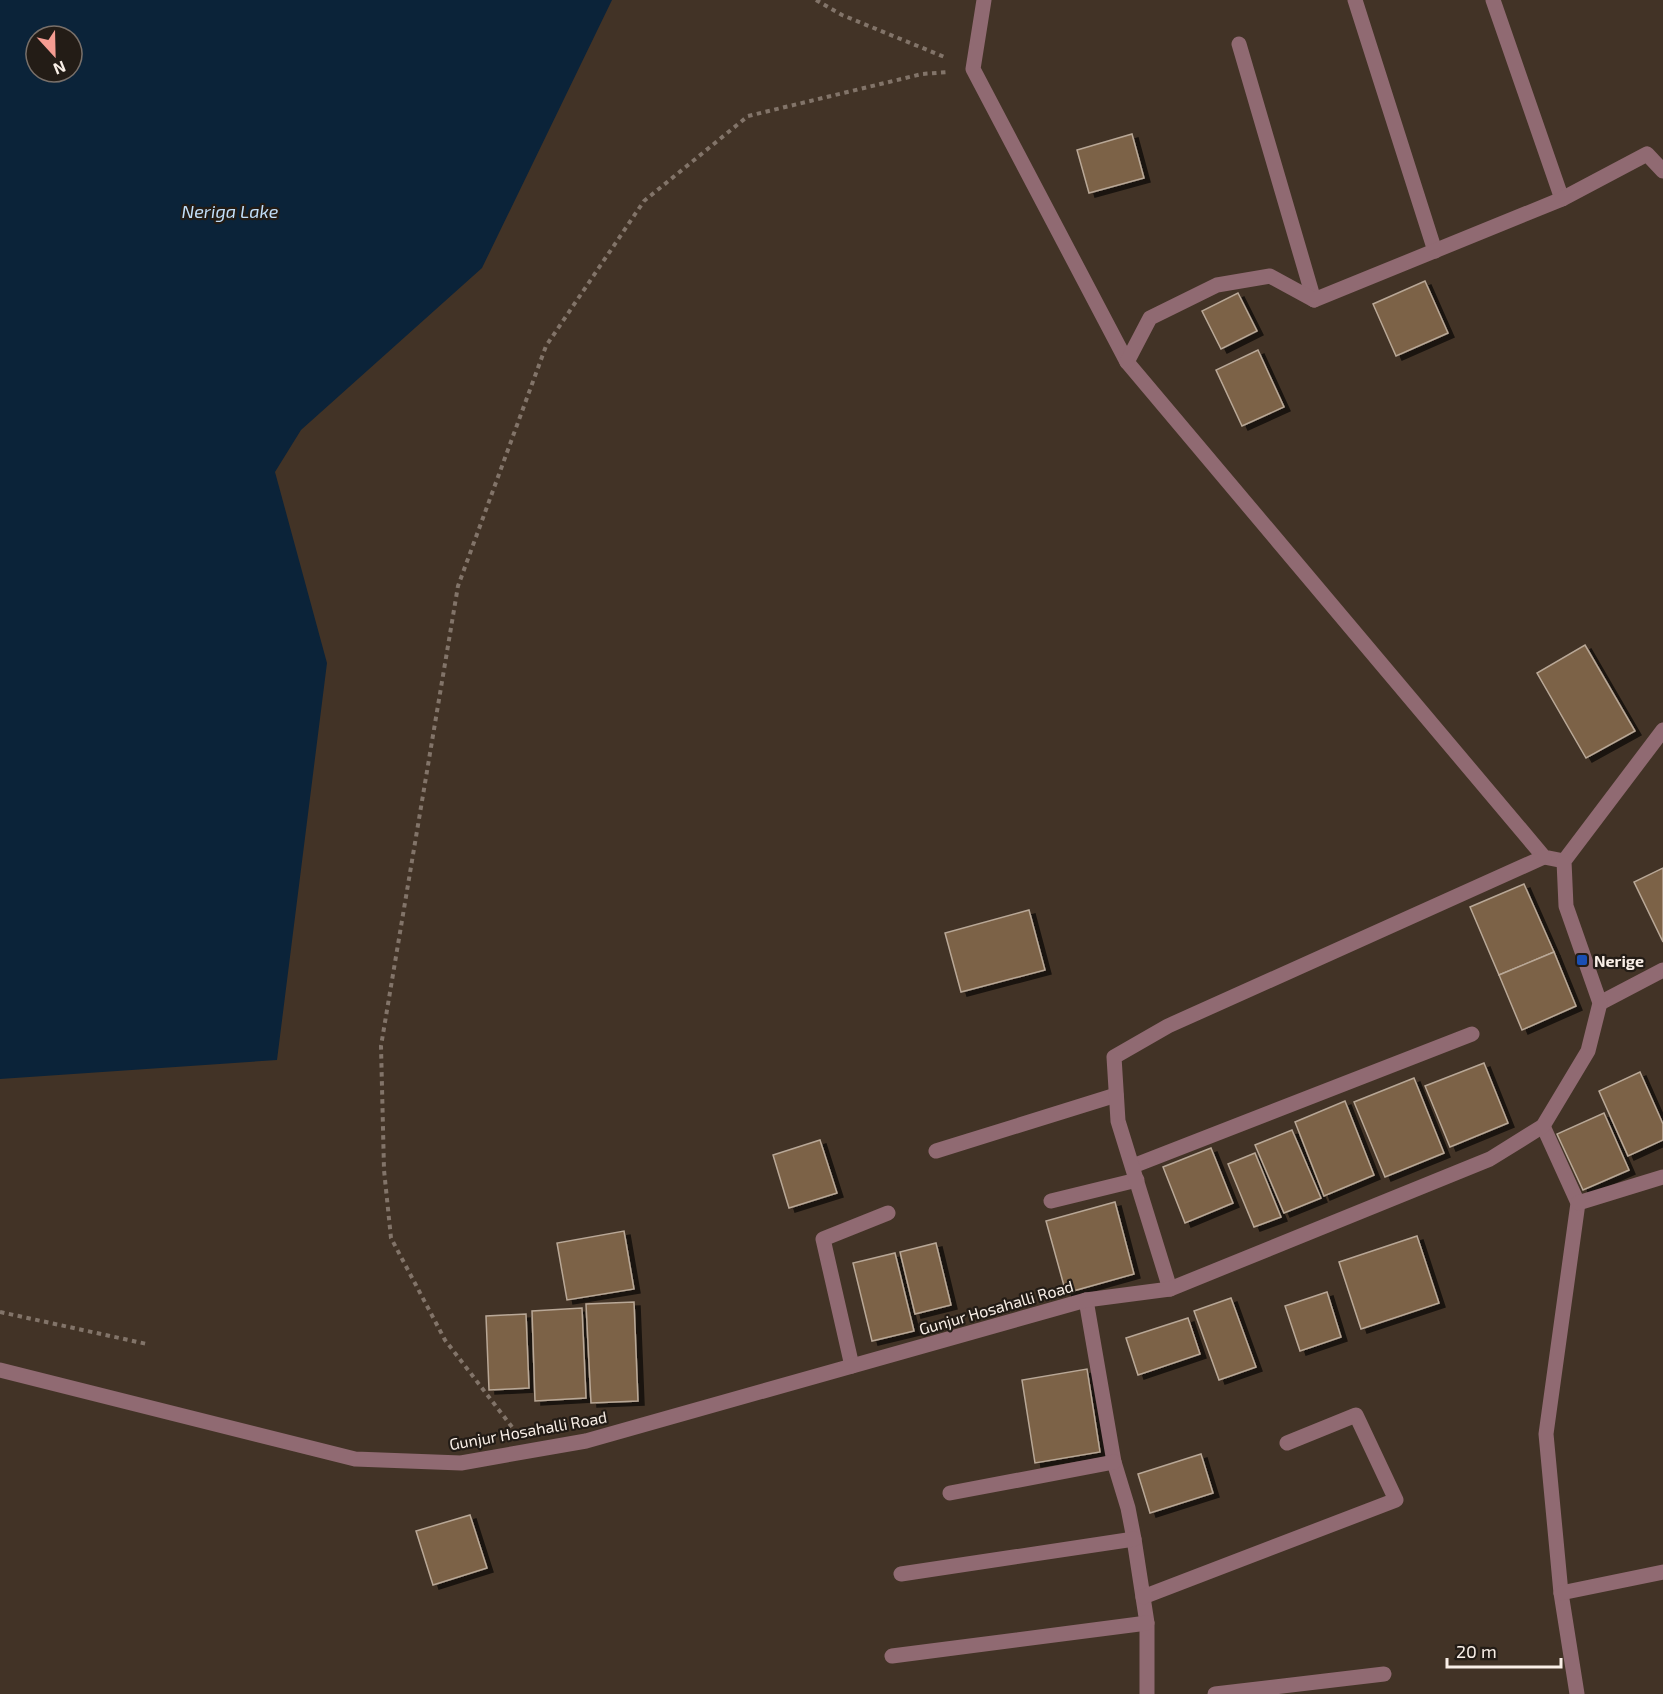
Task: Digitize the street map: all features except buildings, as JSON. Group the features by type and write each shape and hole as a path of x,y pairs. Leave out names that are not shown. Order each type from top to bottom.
{"street":[{"path":"984,0 973,69 1127,362 1544,857"},
{"path":"1355,0 1435,250"},
{"path":"1493,0 1562,199"},
{"path":"1239,44 1314,300"},
{"path":"1314,300 1562,199 1647,154 1663,171"},
{"path":"1127,362 1150,318 1217,285 1270,276 1314,300"},
{"path":"1663,730 1564,861 1566,906 1600,1003 1663,970"},
{"path":"1170,1289 1119,1121 1114,1057 1168,1026 1544,857 1564,861"},
{"name":"Gunjur Hosahalli Road","path":"0,1370 355,1459 461,1463 586,1441 1086,1300 1170,1289 1490,1158 1543,1125 1588,1051 1600,1003"},
{"path":"1051,1201 1135,1173 1472,1034"},
{"path":"936,1151 1116,1095"},
{"path":"1543,1125 1578,1203 1546,1434 1561,1593 1577,1694"},
{"path":"1578,1203 1663,1177"},
{"path":"852,1366 823,1239 888,1213"},
{"path":"1086,1300 1114,1462 1128,1508 1143,1597 1147,1623 1147,1694"},
{"path":"1143,1597 1396,1500 1356,1415 1287,1443"},
{"path":"950,1493 1114,1462"},
{"path":"901,1574 1134,1539"},
{"path":"1561,1593 1663,1572"},
{"path":"892,1656 1147,1623"},
{"path":"1215,1694 1384,1674"}],"path":[{"path":"816,0 842,15 973,69"},
{"path":"530,1451 445,1340 391,1238 384,1170 381,1046 458,586 546,346 644,201 748,116 922,74 973,69"},
{"path":"0,1312 147,1344"}],"water":[{"name":"Neriga Lake","path":"0,0 612,0 482,268 301,430 275,472 327,663 277,1060 0,1079"}],"place":[{"name":"Nerige","path":"1582,960"}]}
